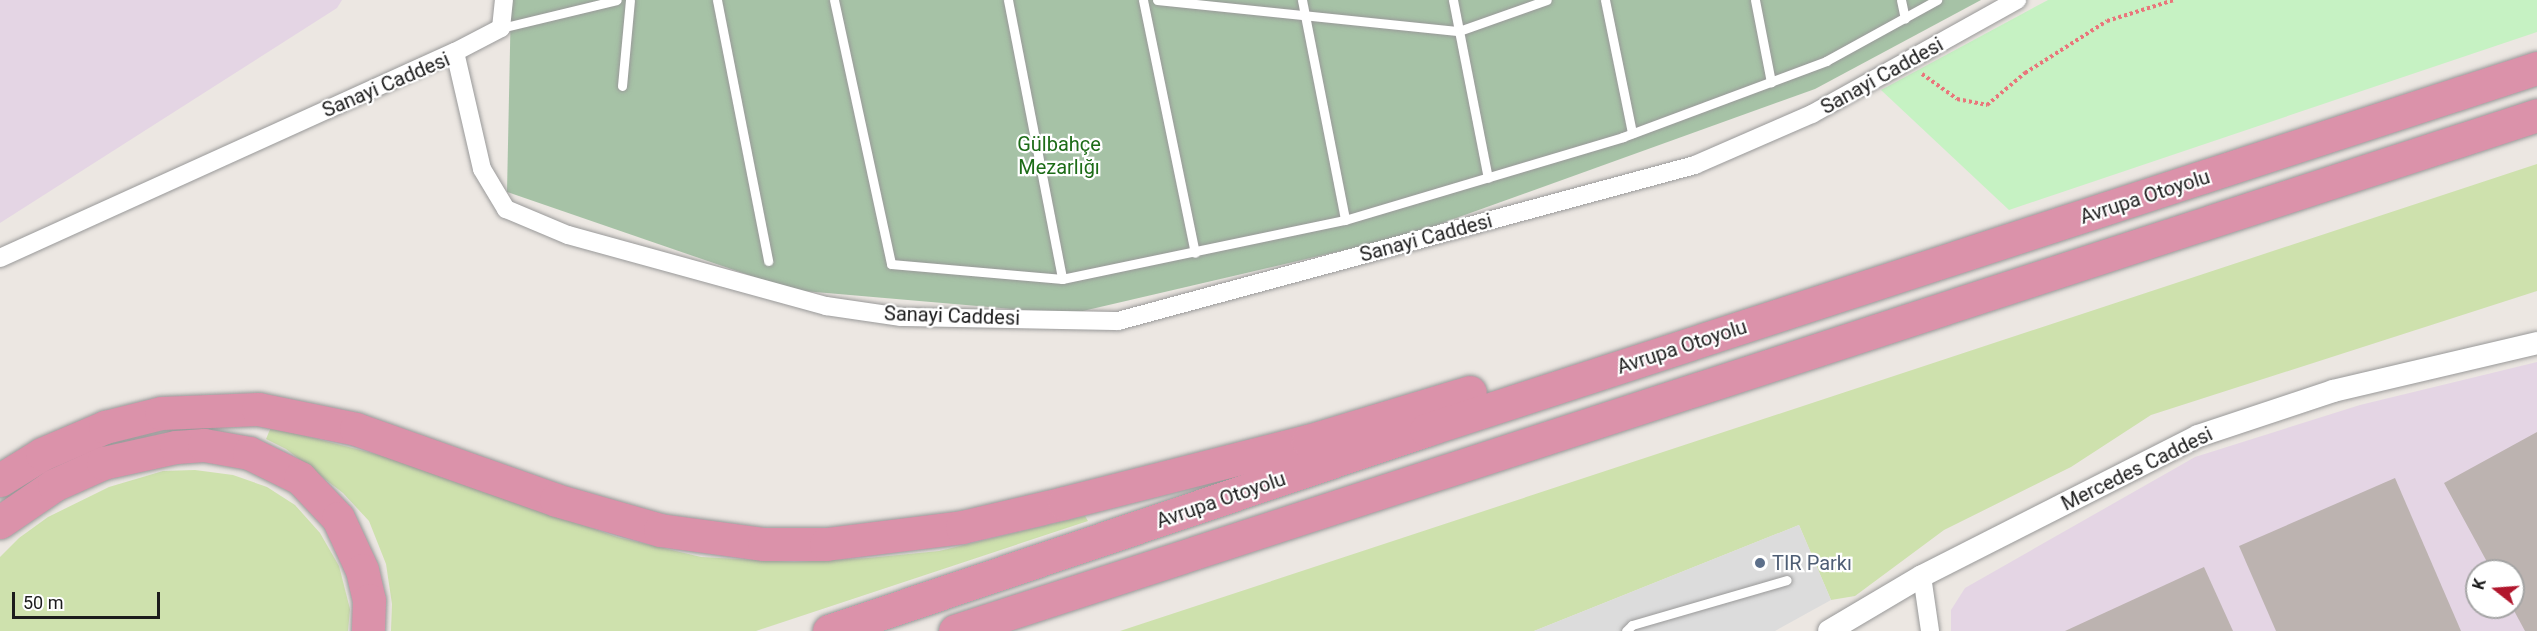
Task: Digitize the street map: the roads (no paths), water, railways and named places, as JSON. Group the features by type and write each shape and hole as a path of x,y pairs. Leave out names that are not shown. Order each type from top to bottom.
{"highway":[{"name":"Avrupa Otoyolu","path":"829,631 1634,363 2537,68"},
{"path":"956,631 2537,115"},
{"path":"0,480 42,454 105,427 161,413 258,409 356,429 556,500 660,530 764,544 826,544 973,524 1308,441 1493,386 1566,369 1634,363"},
{"path":"0,522 54,486 103,463 176,447 204,445 249,453 300,478 338,518 362,570 369,600 368,631"}],"street":[{"path":"455,52 501,28 504,0"},
{"name":"Sanayi Caddesi","path":"0,258 455,52 483,169 506,208 568,236 826,306 901,317 1118,321 1695,165 1812,114 2017,0"},
{"name":"Mercedes Caddesi","path":"1829,631 1922,576 2198,436 2333,391 2537,343"},
{"path":"1922,576 1930,631"}],"lane":[{"path":"501,28 617,0"},
{"path":"622,86 630,0"},
{"path":"717,0 768,261"},
{"path":"834,0 891,264 1062,279 1195,254 1345,220 1632,133 1826,61 1937,0"},
{"path":"1008,0 1062,279"},
{"path":"1143,0 1195,254"},
{"path":"1157,0 1460,31 1547,0"},
{"path":"1302,0 1345,220"},
{"path":"1453,0 1488,178"},
{"path":"1605,0 1632,133"},
{"path":"1755,0 1771,82"},
{"path":"1901,0 1905,19"},
{"path":"1626,631 1632,624 1787,579"}],"place":[{"name":"TIR Parkı","path":"1760,563"}],"park label":[{"name":"Gülbahçe Mezarlığı","path":"1059,156"}]}
